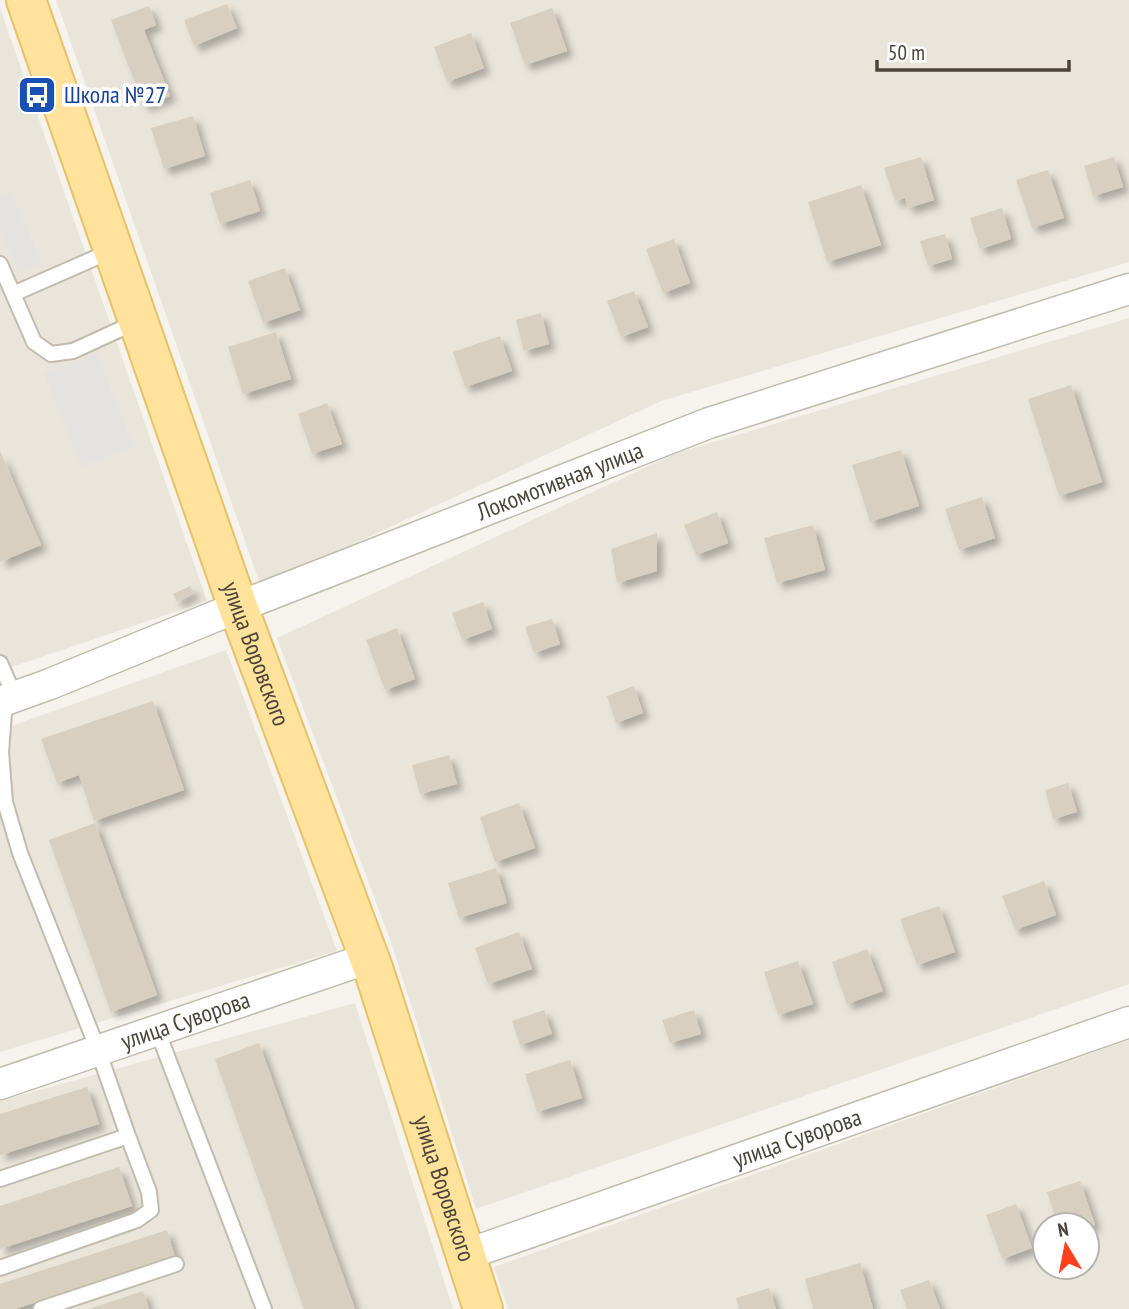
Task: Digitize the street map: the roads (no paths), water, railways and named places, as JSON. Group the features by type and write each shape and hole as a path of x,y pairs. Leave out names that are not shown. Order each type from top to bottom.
{"main road":[{"name":"улица Воровского","path":"26,0 238,607 369,958 483,1309"}],"street":[{"name":"Локомотивная улица","path":"7,700 709,423 1129,289"},
{"name":"улица Суворова","path":"0,1084 369,958"},
{"name":"улица Суворова","path":"465,1255 1129,1022"}],"lane":[{"path":"13,294 113,250"},
{"path":"0,264 34,342 51,354 73,351 138,321"},
{"path":"0,663 7,700 1,752 5,802 20,853 98,1050 149,1192 151,1210 137,1220 0,1268"},
{"path":"157,1030 264,1309"},
{"path":"0,1179 128,1136"},
{"path":"41,1309 176,1264"}],"place":[{"name":"Школа №27","path":"37,95"}]}
